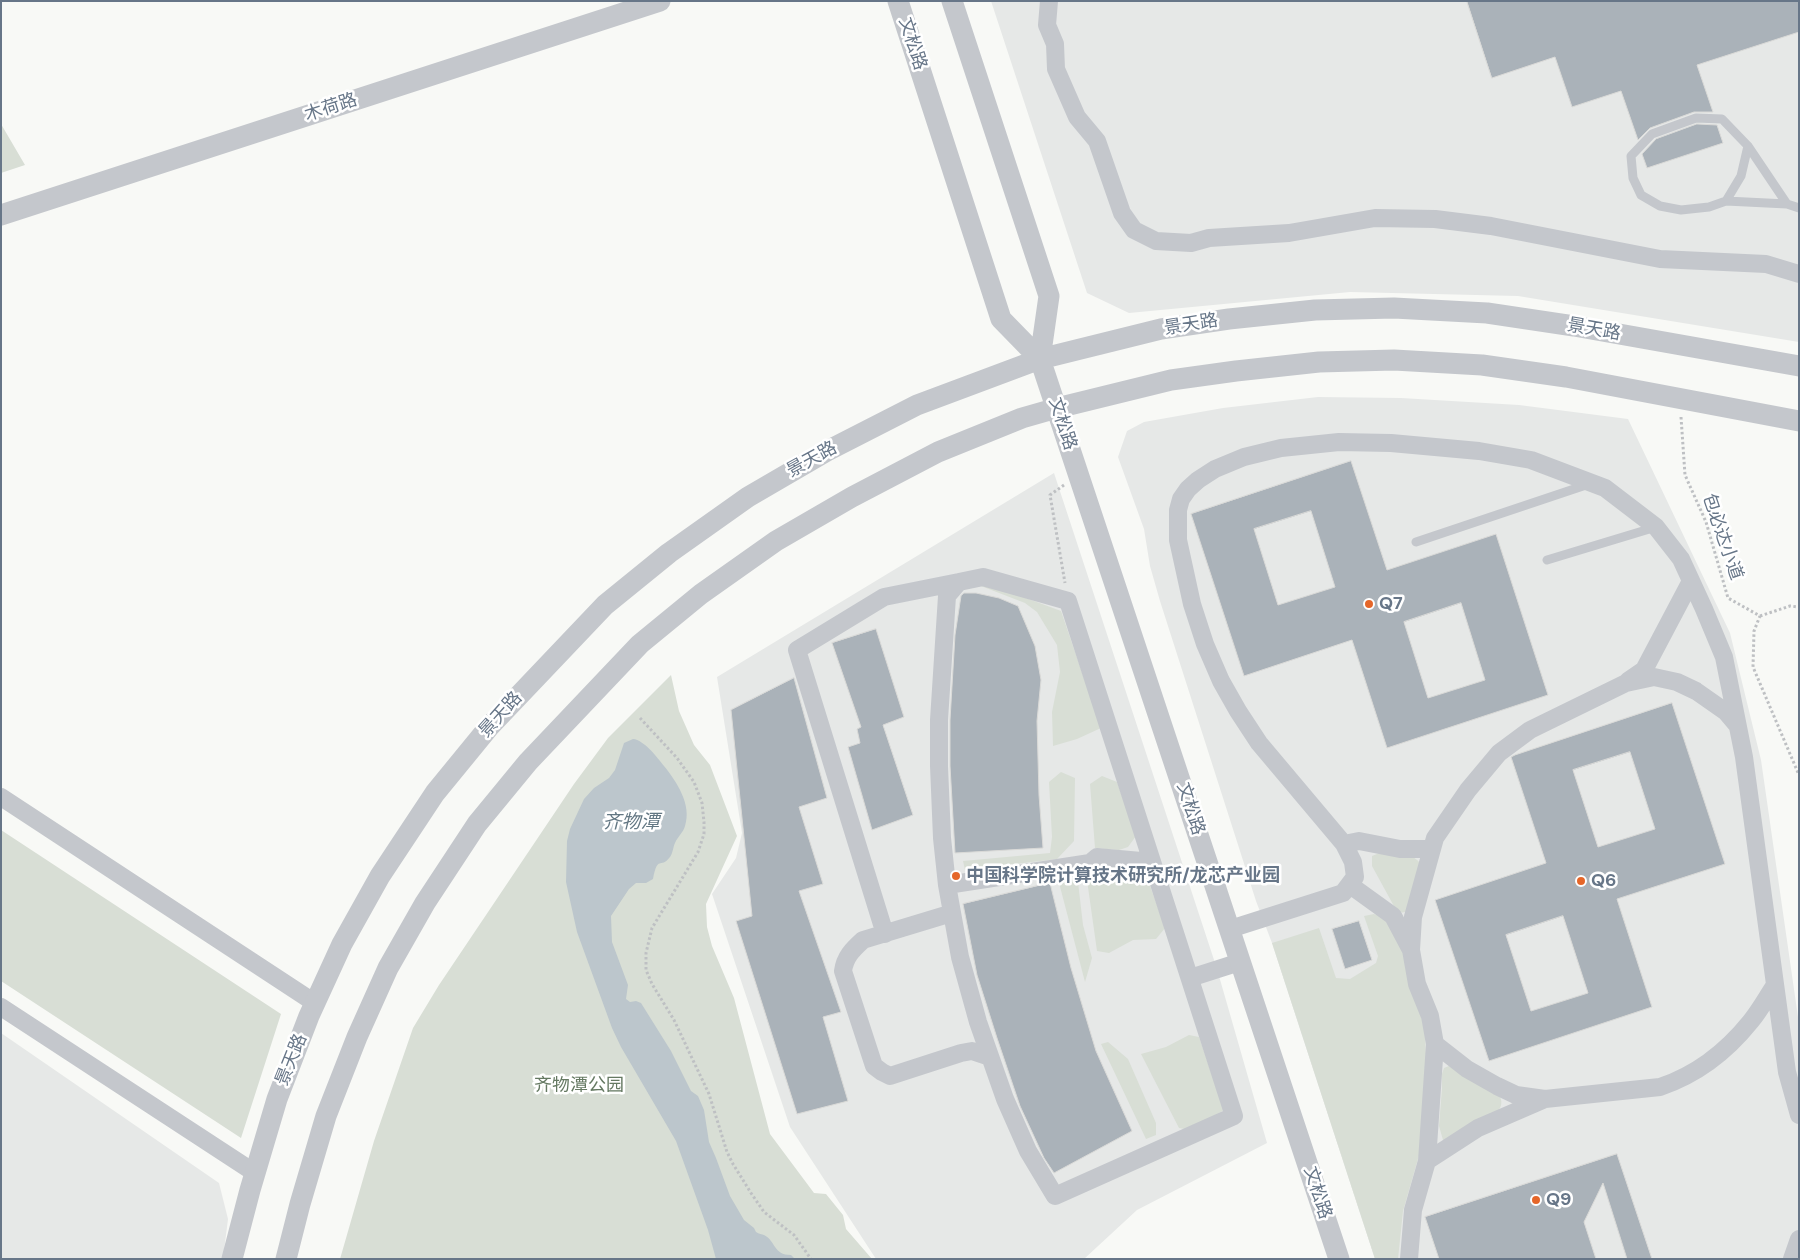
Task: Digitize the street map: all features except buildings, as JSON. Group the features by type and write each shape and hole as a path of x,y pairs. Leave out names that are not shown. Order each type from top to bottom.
{"street":[{"name":"木荷路","path":"1,215 660,1"},
{"name":"文松路","path":"898,1 1001,319 1040,358"},
{"name":"文松路","path":"952,1 1049,296 1040,358 1339,1259"},
{"path":"1050,1 1047,24 1054,44 1056,69 1077,118 1097,142 1122,213 1134,230 1156,241 1191,243 1209,238 1289,233 1375,218 1435,218 1491,226 1660,259 1766,264 1799,274"},
{"name":"景天路","path":"232,1259 277,1099 315,1003 342,944 380,876 435,793 489,727 605,606 669,553 748,496 827,451 917,405 1040,358 1161,329 1229,319 1315,310 1394,308 1487,313 1799,366"},
{"path":"286,1259 326,1116 358,1036 388,968 425,903 477,824 528,762 640,644 701,594 776,540 852,497 938,452 1022,418 1056,408 1171,380 1236,370 1319,362 1394,360 1482,365 1566,377 1799,421"},
{"path":"1230,930 1343,892 1355,877 1353,862 1344,844 1259,742 1221,681 1198,620 1182,561 1177,523 1181,499 1198,480 1215,469 1244,457 1281,448 1339,442 1391,442 1479,451 1531,460 1605,488 1656,527 1681,559 1724,657 1744,757 1787,1072 1799,1115"},
{"path":"885,934 797,650 884,597 983,577 1068,601 1234,1116 1055,1196 1028,1151 1005,1099 978,1022 960,957 947,885 942,838 939,720 947,596 959,582"},
{"path":"1409,1259 1413,1210 1427,1161 1435,1044 1430,1016 1417,984 1411,950 1413,917 1435,838 1468,790 1499,753 1530,730 1626,683 1644,670 1691,581"},
{"path":"1626,683 1654,677 1677,682 1696,691 1726,712 1737,726"},
{"path":"1,797 315,1003"},
{"path":"1344,844 1359,842 1400,849 1431,849"},
{"path":"947,885 1090,863 1098,857 1152,862"},
{"path":"1350,885 1393,916 1411,950"},
{"path":"952,913 863,940 852,949 845,960 843,971 874,1066 882,1072 890,1076 972,1051 990,1057"},
{"path":"1190,978 1240,962"},
{"path":"1427,1161 1478,1128 1545,1100 1660,1087 1695,1072 1723,1051 1751,1020 1775,985"},
{"path":"1,1007 255,1173"},
{"path":"1435,1044 1467,1069 1497,1086 1516,1094 1545,1100"},
{"path":"1792,1259 1799,1239"}],"lane":[{"path":"1787,204 1748,146 1722,119 1696,118 1652,134 1632,156 1633,178 1641,195 1660,206 1681,210 1709,207 1726,201 1787,204 1799,208"},
{"path":"1726,201 1741,176 1748,146"},
{"path":"1416,542 1592,483"},
{"path":"1547,560 1656,527"}],"path":[{"name":"包必达小道","path":"1680,399 1684,475 1706,522 1728,598 1760,616"},
{"path":"1068,601 1050,495 1079,475"},
{"path":"1799,607 1790,606 1760,616 1754,631 1753,667 1799,775"},
{"path":"640,718 676,758 694,782 702,803 704,822 704,834 698,852 652,928 646,953 646,970 652,984 681,1033 709,1094 733,1164 764,1212 794,1235 811,1259"}],"shaded area":[{"path":"991,1 1799,1 1799,342 1518,296 1350,292 1129,313 1087,293"},
{"path":"1318,397 1401,398 1519,405 1628,419 1730,633 1761,760 1799,1024 1799,1259 1375,1259 1272,943 1256,901 1160,601 1150,566 1144,529 1118,457 1127,431 1144,422 1223,408"},
{"name":"中国科学院计算技术研究所/龙芯产业园","path":"1054,473 1217,969 1267,1143 1137,1210 1084,1259 876,1259 790,1127 712,894 736,858 742,833 717,677"},
{"path":"1,1033 219,1183 228,1219 223,1259 1,1259"}],"green space":[{"path":"1,124 25,165 1,173"},
{"path":"991,585 1061,611 1101,728 1077,739 1053,746 1052,712 1060,672 1057,645 1037,612 1025,603 981,586"},
{"name":"齐物潭公园","path":"671,675 679,711 694,745 710,765 737,836 706,904 707,927 712,946 734,998 770,1134 814,1193 826,1194 843,1215 846,1229 872,1259 340,1259 374,1141 413,1028 439,985 574,784 608,738"},
{"path":"1061,772 1075,778 1074,841 1057,859 965,870 963,861 1050,853 1052,837 1049,782"},
{"path":"1102,776 1117,782 1136,836 1128,847 1119,850 1095,848 1090,784"},
{"path":"1,830 281,1014 241,1138 1,981"},
{"path":"1377,854 1406,855 1420,863 1407,911 1401,912 1395,908 1372,866 1372,856"},
{"path":"1127,861 1143,866 1165,928 1156,939 1133,940 1109,953 1097,951 1087,880 1095,867"},
{"path":"1069,878 1078,882 1083,925 1092,958 1085,982 1058,879"},
{"path":"1374,914 1385,918 1402,949 1425,1034 1426,1056 1420,1152 1403,1211 1398,1259 1375,1259 1272,943 1319,928 1336,978 1350,979 1376,963 1378,956 1364,916"},
{"path":"1189,1035 1199,1037 1224,1110 1190,1130 1179,1128 1141,1054 1166,1047"},
{"path":"1108,1042 1128,1059 1156,1123 1156,1135 1146,1139 1101,1044"},
{"path":"1449,1066 1494,1090 1499,1095 1501,1104 1498,1111 1450,1140 1443,1140 1439,1126 1442,1074 1444,1068"}],"water":[{"name":"齐物潭","path":"633,739 642,742 674,779 685,802 687,818 684,828 674,845 672,854 667,861 658,864 653,879 646,883 636,883 629,889 611,916 612,942 628,985 626,999 630,1002 636,1001 641,1003 671,1051 691,1091 698,1096 704,1110 709,1142 730,1196 744,1220 756,1232 768,1238 781,1253 791,1255 795,1259 716,1259 708,1230 676,1141 621,1047 612,1028 577,932 566,882 567,841 570,829 584,799 594,788 609,778 615,770 624,743"}],"place":[{"name":"Q7","path":"1369,604"},
{"name":"中国科学院计算技术研究所/龙芯产业园","path":"956,876"},
{"name":"Q6","path":"1581,881"},
{"name":"Q9","path":"1536,1200"}]}
